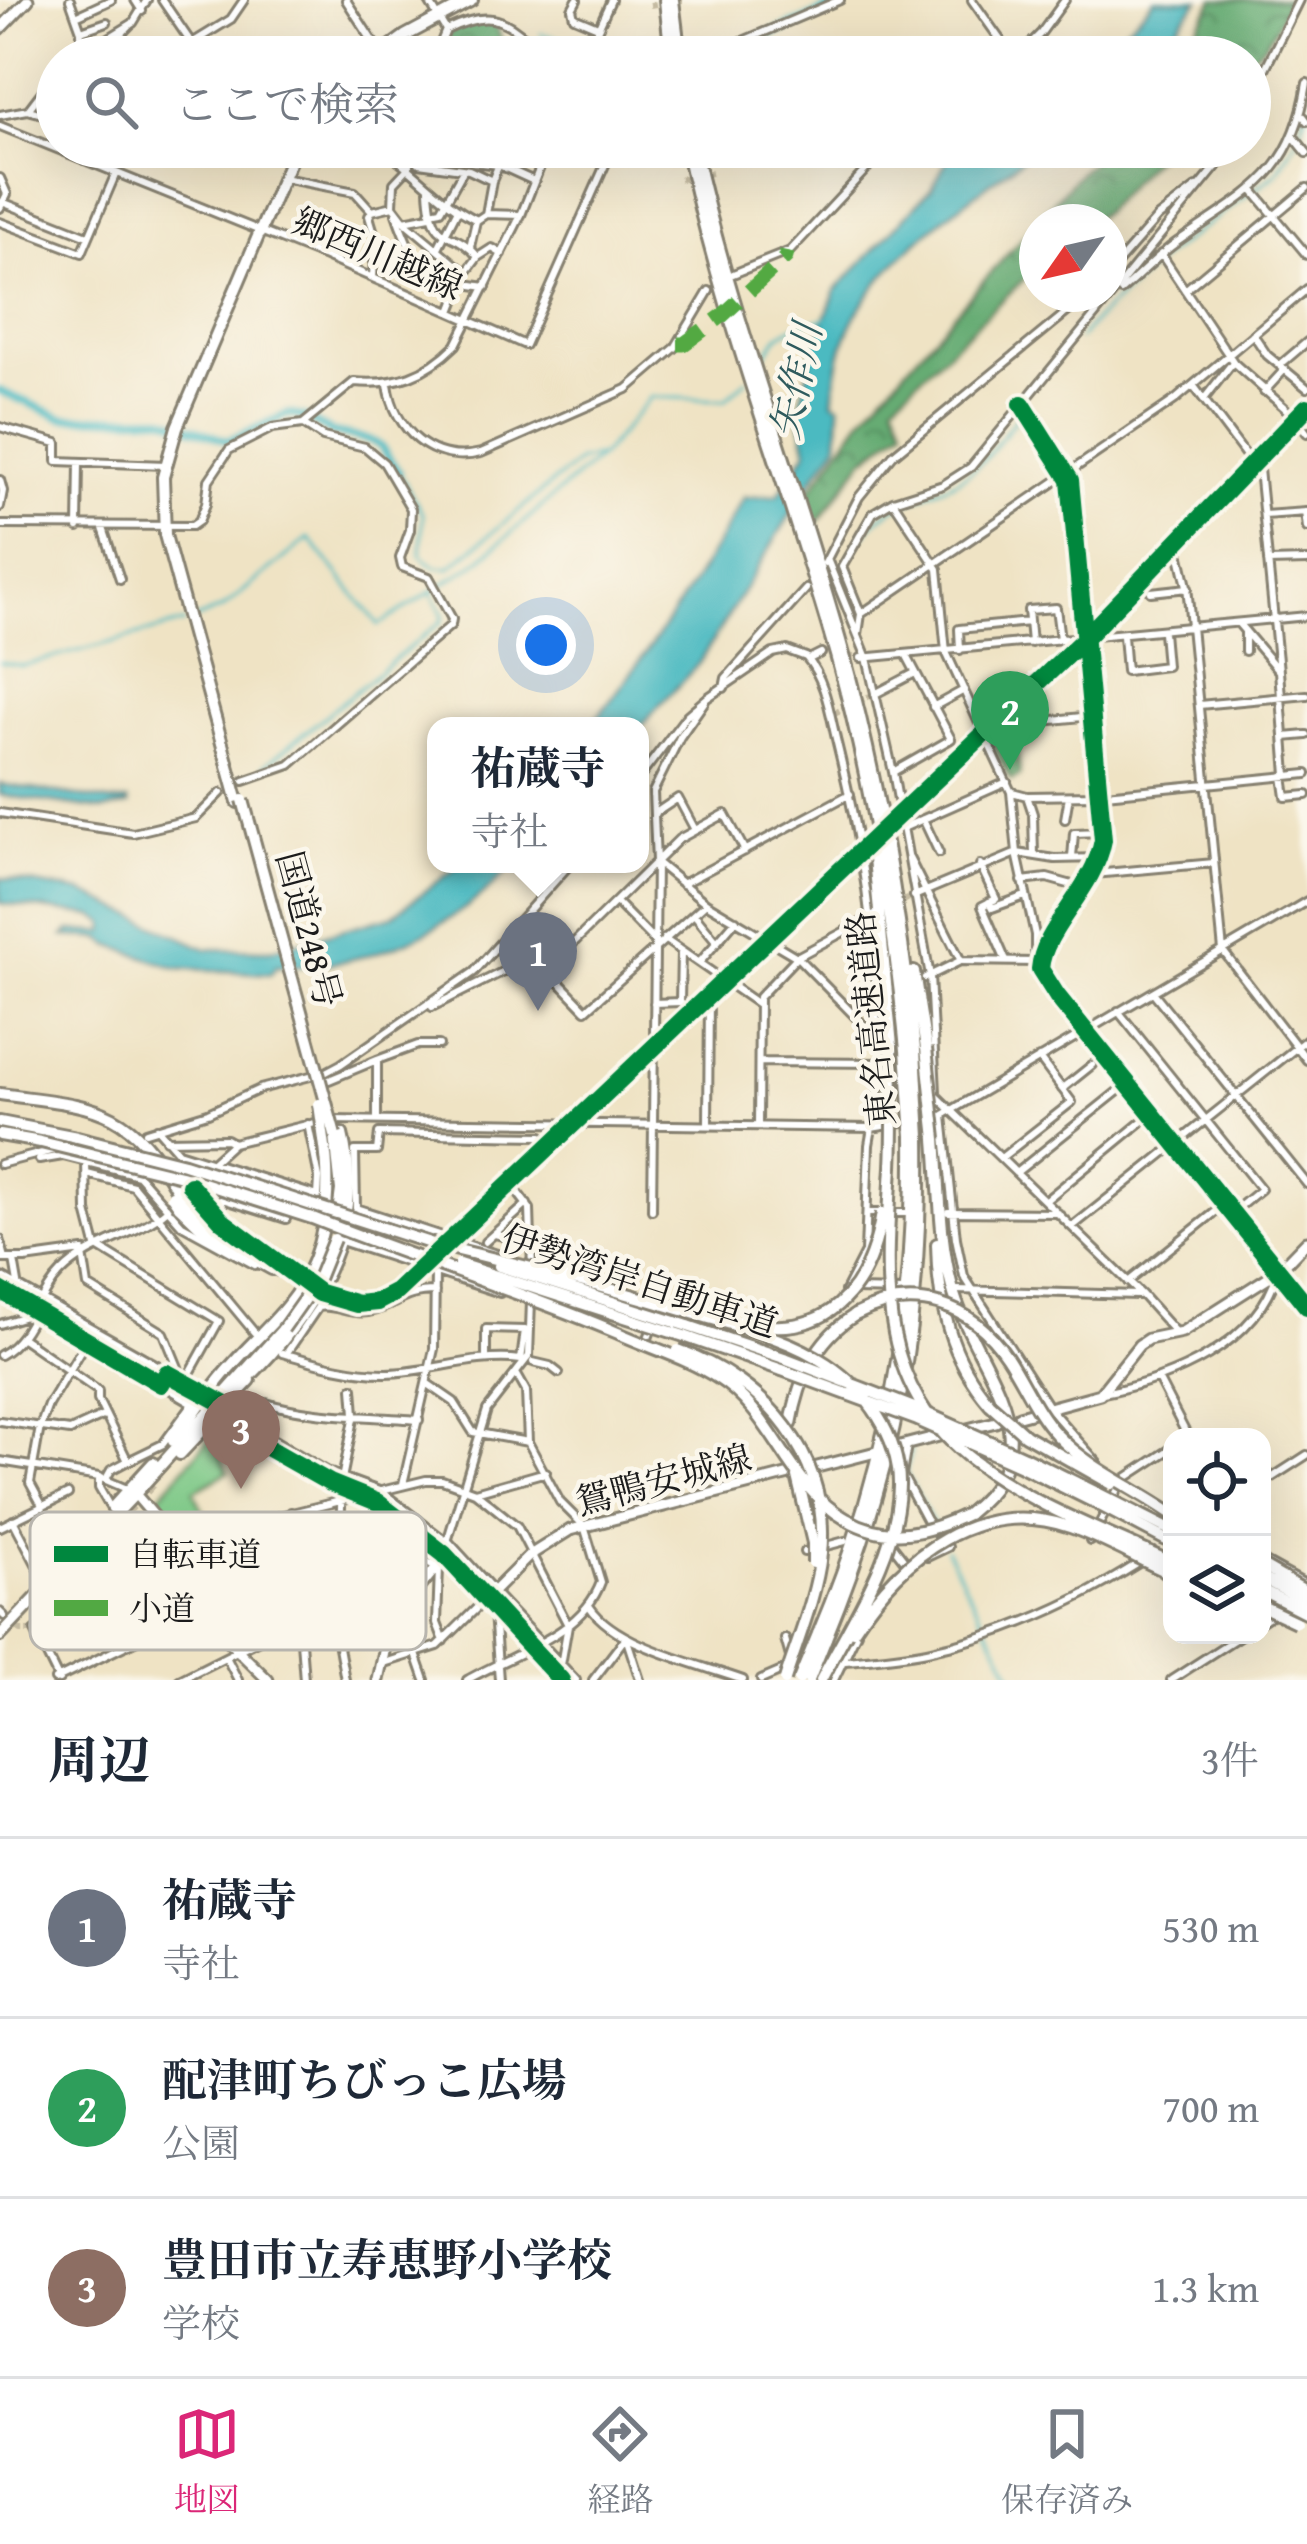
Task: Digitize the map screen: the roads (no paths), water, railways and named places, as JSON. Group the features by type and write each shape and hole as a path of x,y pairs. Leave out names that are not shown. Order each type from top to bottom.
{"highway":[{"path":"398,36 433,10 458,0"},
{"path":"433,10 472,0"},
{"path":"669,0 673,36"},
{"name":"国道248号","path":"290,168 166,465 166,528 320,1104 333,1137"},
{"name":"国道248号","path":"262,232 292,168"},
{"name":"東名高速道路","path":"695,168 730,304 853,688 890,857 916,1049 910,1273 898,1372 872,1486 809,1680"},
{"name":"国道248号","path":"166,528 181,424"},
{"name":"東名高速道路","path":"808,547 856,732 916,1049"},
{"path":"856,732 881,899 893,1099 885,1264 887,1310 898,1353 916,1394 940,1430 990,1473 1163,1560"},
{"name":"国道248号","path":"112,1512 281,1328 317,1281 334,1239 341,1190 324,1080 240,801"},
{"path":"579,1316 690,1363 730,1386 761,1420 814,1495 856,1524 902,1535 927,1531 967,1514 1000,1473 1008,1444 1008,1414 1003,1393 953,1293 944,1254 936,1145 916,1049"},
{"path":"0,1097 83,1112 118,1126 146,1150 208,1234 270,1264"},
{"path":"433,1244 767,1326 804,1323 837,1307 858,1286 876,1246 893,1099"},
{"name":"伊勢湾岸自動車道","path":"0,1123 77,1136 204,1170 784,1365 1022,1461 1163,1528"},
{"name":"伊勢湾岸自動車道","path":"0,1136 182,1176 686,1332"},
{"path":"153,1483 286,1308 314,1263 333,1137"},
{"path":"936,1145 938,1264 945,1318 964,1368 990,1404 1025,1435 1163,1508"},
{"path":"310,1217 720,1368 755,1392 790,1431 813,1477 821,1523 818,1574 785,1680"},
{"path":"212,1408 287,1340 320,1292 334,1239"},
{"path":"643,1296 810,1353 853,1385 881,1423 898,1469 897,1505 876,1571 827,1680"},
{"path":"802,1625 813,1543 794,1465 791,1424 809,1362 855,1315 903,1299 935,1301 966,1314 1004,1352 1043,1417 1070,1447 1163,1507"},
{"name":"国道248号","path":"108,1512 132,1492 167,1445 212,1408"},
{"name":"伊勢湾岸自動車道","path":"1096,1498 1163,1537"},
{"path":"827,1680 854,1629 889,1583 929,1548 976,1524 1023,1517 1057,1523 1163,1570"},
{"path":"1271,1571 1307,1589"},
{"path":"1271,1583 1307,1602"},
{"path":"1271,1594 1307,1612"},
{"name":"国道248号","path":"1,1626 30,1596"},
{"name":"国道248号","path":"1,1626 30,1596"},
{"path":"1,1626 30,1600"},
{"path":"1271,1612 1301,1625"},
{"name":"東名高速道路","path":"799,1680 822,1636"}],"main road":[{"path":"0,29 28,0"},
{"path":"1019,1416 1100,1394 1139,1345 1176,1333 1278,1271 1307,1241"},
{"path":"903,1446 996,1421"},
{"name":"鴛鴨安城線","path":"489,1597 530,1555 584,1526 876,1452"},
{"path":"132,1492 150,1512"},
{"path":"426,1576 443,1554 489,1597"},
{"path":"229,1650 268,1680"},
{"path":"378,1680 384,1650"}],"street":[{"path":"70,0 81,36"},
{"path":"76,16 111,0"},
{"path":"134,0 142,11"},
{"path":"120,36 147,0"},
{"path":"162,0 187,36"},
{"path":"203,36 231,19 244,0"},
{"path":"346,0 364,36"},
{"path":"577,0 574,17 598,27"},
{"path":"594,36 611,0"},
{"path":"755,36 840,0"},
{"path":"972,0 998,36"},
{"path":"1040,36 1065,0"},
{"path":"1271,57 1299,0"},
{"path":"433,10 446,30"},
{"path":"444,36 446,30 469,19 505,20 527,36"},
{"path":"81,31 107,22"},
{"path":"112,36 133,23"},
{"path":"1127,284 1276,169 1305,118 1307,83"},
{"path":"28,110 36,100"},
{"path":"0,115 36,112"},
{"name":"郷西川越線","path":"0,126 36,141"},
{"path":"1294,137 1307,152"},
{"name":"郷西川越線","path":"104,168 525,345 604,168"},
{"path":"409,168 394,183 393,206 412,258 452,284 486,287"},
{"path":"411,168 457,211 477,220"},
{"path":"404,221 441,210 467,168"},
{"path":"470,168 492,182"},
{"path":"486,214 498,168"},
{"path":"505,168 534,182"},
{"path":"0,525 166,528 200,521 209,480 230,449 272,428 304,424 353,382 388,384 408,379 439,362 456,345 540,168"},
{"path":"737,272 790,251 867,168"},
{"path":"1127,280 1213,168"},
{"path":"0,222 78,254 116,173"},
{"path":"288,179 355,192 372,211"},
{"path":"1127,253 1159,217 1205,181"},
{"path":"2,185 7,194 1,205 88,236"},
{"path":"428,186 430,214 444,236 470,247 478,257"},
{"path":"1185,290 1307,188"},
{"path":"1252,189 1307,255"},
{"path":"373,278 375,236 369,216 393,206"},
{"path":"393,206 404,221 466,273"},
{"path":"438,248 457,211"},
{"path":"470,247 477,220 486,214 520,215"},
{"path":"449,258 459,242"},
{"path":"452,309 478,257 492,248 502,254"},
{"path":"1161,254 1231,358 1307,434"},
{"path":"1204,399 1253,334 1307,289"},
{"path":"388,384 399,421 411,437 424,446 460,455 481,453 627,389 675,348 707,293"},
{"path":"937,1096 928,977 901,813 858,634 826,561 860,497 893,454 1067,312"},
{"path":"858,634 861,614 842,566 872,514 892,501 943,485 971,467 1098,312"},
{"path":"1253,334 1307,388"},
{"path":"1264,392 1307,342"},
{"path":"861,614 1231,358"},
{"path":"1193,385 1256,462 1282,698 1286,797 1307,795"},
{"path":"893,820 1084,639 1307,406"},
{"path":"1023,407 1067,473 1102,832 1094,874 1037,962"},
{"path":"244,781 290,765 451,625 434,582 402,567 411,509 384,463 365,447 323,437 304,424"},
{"path":"0,427 57,443 57,461 166,465"},
{"path":"78,528 79,462"},
{"path":"0,480 0,506"},
{"path":"892,501 934,563 946,652 1011,792 1017,853 1043,979 1307,1306"},
{"path":"1264,515 1306,512 1307,529"},
{"path":"103,528 120,579"},
{"path":"1177,544 1187,588 1223,952 1307,1060"},
{"path":"1268,562 1307,561"},
{"path":"1151,592 1187,588"},
{"path":"724,688 726,678 806,589"},
{"path":"1031,643 1028,610 1056,608 1060,640"},
{"path":"864,658 1242,627 1307,616"},
{"path":"960,650 959,629 1029,622"},
{"path":"1242,627 1245,651"},
{"path":"1242,627 1279,671"},
{"path":"1123,636 1126,671 1166,666 1163,632"},
{"path":"649,765 707,698 778,651 809,659 832,714 865,847 880,1001 877,1038"},
{"path":"809,659 821,653"},
{"path":"907,656 960,756"},
{"path":"873,694 916,673"},
{"path":"933,707 964,690"},
{"path":"1199,705 1307,695"},
{"path":"652,1210 658,943 652,797 656,780 707,698"},
{"path":"991,727 1092,716"},
{"path":"1285,736 1307,735"},
{"path":"892,772 951,739"},
{"path":"1011,792 1069,796 1307,774"},
{"path":"903,828 1007,782"},
{"path":"0,813 133,833 196,818 221,793"},
{"path":"682,884 850,794"},
{"path":"1027,796 1033,814 1034,855"},
{"path":"1065,819 1069,796"},
{"path":"657,812 678,798 694,828"},
{"path":"649,869 694,828 725,814 745,851"},
{"path":"923,819 939,853"},
{"path":"1072,858 1074,833 1102,832"},
{"path":"39,1160 63,1156 138,1174 210,1210 257,1244 270,1264 320,1292 357,1304 377,1302 425,1266 865,847"},
{"path":"913,896 1017,853 1100,858"},
{"path":"908,857 961,961"},
{"path":"1047,878 1049,858"},
{"path":"656,862 706,903 796,957 937,1096 947,1113 1001,1158 1176,1333"},
{"path":"1094,874 1214,862"},
{"path":"980,866 996,899 982,906 1006,962"},
{"path":"146,1132 208,1113 260,1089 326,1072 474,972 562,873"},
{"path":"546,970 645,873"},
{"path":"1022,881 1047,878 1085,889"},
{"path":"989,902 992,908 1025,896"},
{"path":"0,1355 22,1338 60,1274 85,1252 156,1218 233,1143 342,1119 871,1128 947,1113 1307,901"},
{"path":"615,902 658,943 681,951 758,1004"},
{"path":"422,1009 534,956 586,1010 706,903"},
{"path":"694,914 717,942"},
{"path":"758,1126 758,1004 763,991 796,957 874,916"},
{"path":"699,963 736,920"},
{"path":"654,1003 680,1001 681,951"},
{"path":"928,977 961,961 1037,962"},
{"path":"1153,992 1307,1184"},
{"path":"708,1125 709,996"},
{"path":"1118,1012 1261,1190 1231,1214"},
{"path":"1072,1227 1307,1040"},
{"path":"324,1080 418,1045 439,1045"},
{"path":"551,1146 542,1136 379,1133 377,1151 355,1151 356,1208 742,1323 780,1328 817,1321 831,1312 865,1252 871,1128 889,1047"},
{"path":"1001,1158 1072,1102 1039,1058"},
{"path":"377,1060 377,1119"},
{"path":"758,1062 882,1063"},
{"path":"1062,1089 1092,1065"},
{"path":"1016,1173 1127,1084"},
{"path":"947,1113 951,1213 971,1291 1049,1408 1088,1454 1163,1507"},
{"path":"1045,1201 1151,1114"},
{"path":"158,1128 178,1152 317,1196 308,1124"},
{"path":"0,1164 123,1139"},
{"path":"165,1141 226,1139 233,1143"},
{"path":"0,1290 167,1373 189,1375 219,1321 96,1246 87,1211 86,1161"},
{"path":"87,1174 126,1181 254,1332"},
{"path":"444,1641 437,1623 443,1554 487,1410 531,1350 532,1244 526,1204 511,1184"},
{"path":"210,1210 222,1199 286,1219 291,1187"},
{"path":"484,1242 526,1204"},
{"path":"1129,1282 1224,1205"},
{"path":"867,1213 906,1213"},
{"path":"951,1213 1058,1213"},
{"path":"495,1234 532,1244"},
{"path":"0,1239 20,1289"},
{"path":"334,1239 425,1266 644,1348 650,1333 643,1296"},
{"path":"6,1259 85,1252"},
{"path":"85,1252 88,1286 164,1333 182,1377 212,1408 254,1439 342,1483 380,1493 410,1512"},
{"path":"403,1485 428,1384 435,1270"},
{"path":"1100,1394 1191,1365 1253,1319 1278,1271"},
{"path":"0,1276 86,1340 193,1403 167,1445 128,1461 103,1478 99,1489 111,1509"},
{"path":"846,1289 903,1291"},
{"path":"956,1290 1142,1295"},
{"path":"925,1291 935,1291"},
{"path":"434,1292 408,1292 368,1312 325,1304 284,1353 337,1369 387,1373 485,1358 521,1360 525,1330 487,1329 485,1358"},
{"path":"0,1324 37,1307"},
{"path":"742,1323 742,1335"},
{"path":"22,1338 98,1391 128,1461"},
{"path":"43,1507 31,1483 40,1427 86,1340"},
{"path":"533,1362 559,1373"},
{"path":"741,1406 742,1371"},
{"path":"161,1384 167,1373"},
{"path":"466,1680 535,1646 567,1623 590,1606 602,1582 584,1526 560,1502 528,1442 526,1391 517,1375"},
{"path":"1158,1379 1183,1428"},
{"path":"428,1384 454,1402 473,1432 528,1442"},
{"path":"343,1512 342,1483 355,1414 352,1388"},
{"path":"254,1439 266,1403 309,1415 419,1420"},
{"path":"212,1408 257,1430 387,1512"},
{"path":"0,1421 70,1431 105,1414"},
{"path":"827,1680 883,1595 910,1568 948,1547 926,1520 902,1475 903,1446"},
{"path":"1090,1541 1124,1480 1163,1454"},
{"path":"1271,1478 1307,1455"},
{"path":"0,1462 103,1478 132,1492"},
{"path":"476,1492 546,1472"},
{"path":"291,1512 442,1480 476,1492 513,1521 567,1623 561,1665"},
{"path":"31,1512 68,1494"},
{"path":"0,1527 30,1513"},
{"path":"13,1520 30,1552"},
{"path":"426,1530 443,1554"},
{"path":"881,1534 910,1568"},
{"path":"426,1540 443,1554"},
{"path":"804,1552 845,1541"},
{"path":"761,1680 792,1666 925,1651 1024,1622 1096,1588 1163,1547"},
{"path":"426,1552 443,1554"},
{"path":"1271,1566 1307,1589 1271,1615"},
{"path":"489,1597 499,1680"},
{"path":"381,1664 417,1655 444,1641 489,1597"},
{"path":"489,1597 570,1679"},
{"path":"590,1606 598,1619 626,1636 743,1680"},
{"path":"494,1612 561,1665 570,1679"},
{"path":"592,1680 626,1636"},
{"path":"626,1636 640,1680"},
{"path":"785,1639 792,1666"},
{"path":"1171,1680 1227,1644"},
{"path":"44,1650 58,1679 117,1650"},
{"path":"179,1680 239,1650"},
{"path":"302,1650 304,1680"},
{"path":"342,1650 345,1680"},
{"path":"415,1650 425,1680"},
{"path":"231,1654 238,1680"}],"water":[{"path":"1154,0 1199,0 1170,36 1115,36"},
{"path":"943,168 1010,168 903,255 861,307 846,337 838,369 833,401 840,405 838,445 699,663 649,717 598,717 672,615 743,498 778,495 807,451 799,413 811,355 836,290 932,188"},
{"path":"0,784 128,801 129,805 103,810 0,795"},
{"path":"449,873 505,873 464,909 406,942 343,961 276,966 271,974 177,968 102,939 64,936 69,931 105,932 106,923 93,916 0,903 0,878 82,892 207,949 270,950 392,916"}],"waterway":[{"path":"766,36 852,0"},
{"path":"541,34 549,36"},
{"path":"1079,339 1166,255 1277,173 1299,135 1307,106"},
{"name":"矢作川","path":"757,367 779,335 796,325 827,318"},
{"path":"194,620 223,608 309,538 379,625 475,564 603,454 651,397 725,400 747,379"},
{"path":"0,391 63,418 162,417 228,441 288,414 304,417 330,432 370,440 399,472"},
{"path":"863,536 898,506 976,467 1023,407"},
{"path":"399,472 423,515 421,556 436,567 449,568 579,461 597,456"},
{"path":"264,766 442,621 431,592"},
{"path":"0,662 22,666 184,623"},
{"path":"911,1450 905,1472 933,1525"},
{"path":"946,1549 1015,1680"}],"tunnel":[{"path":"650,5 683,0"},
{"path":"680,179 711,173"},
{"path":"821,653 861,658"},
{"path":"834,713 872,695"},
{"path":"895,905 911,897"},
{"path":"126,1512 153,1483"},
{"path":"11,1623 30,1631"}],"place":[{"name":"配津町ちびっこ広場","path":"1010,770"},
{"name":"祐蔵寺","path":"538,1011"},
{"name":"豊田市立寿恵野小学校","path":"241,1489"}]}
